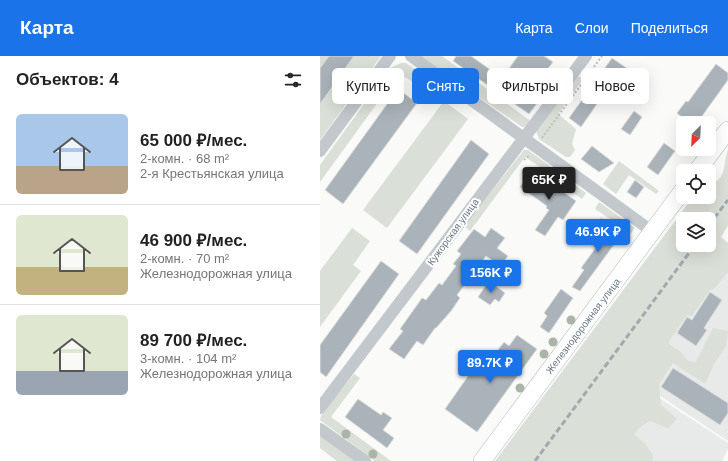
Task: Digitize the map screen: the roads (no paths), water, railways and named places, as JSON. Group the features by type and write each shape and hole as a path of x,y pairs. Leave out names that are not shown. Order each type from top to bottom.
{"main road":[{"path":"702,164 728,130"},
{"name":"Железнодорожная улица","path":"482,461 676,200"}],"street":[{"path":"320,151 390,56"},
{"path":"411,56 653,232"},
{"name":"Кужорская улица","path":"320,408 586,56"},
{"path":"320,429 365,461"}],"railway":[{"path":"716,216 728,200"},
{"path":"535,461 690,252"}]}
